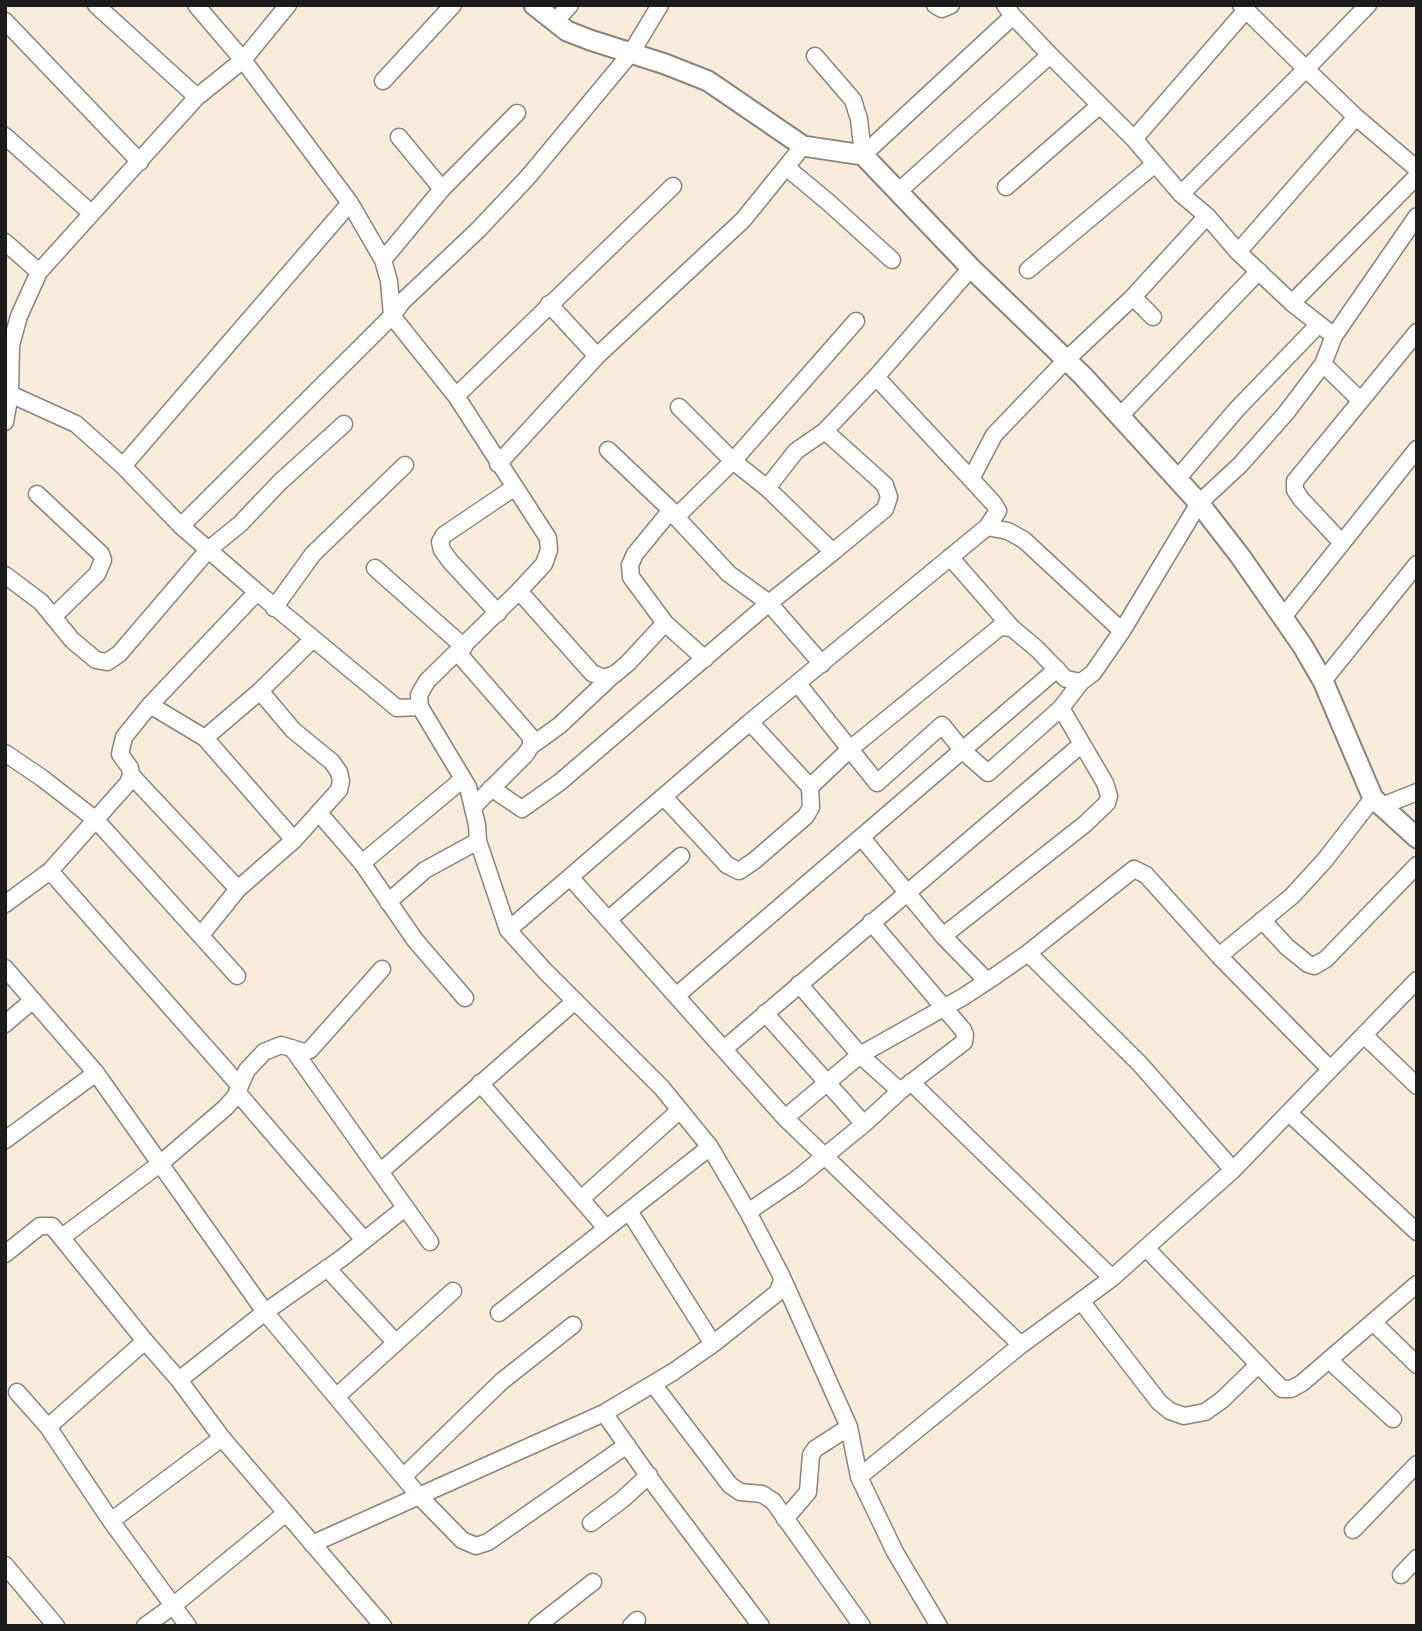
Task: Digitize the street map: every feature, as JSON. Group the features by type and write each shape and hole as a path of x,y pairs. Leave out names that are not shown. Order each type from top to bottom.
{"street":[{"path":"96,5 197,97"},
{"path":"197,5 243,60 350,203 383,260 389,281 392,316 456,396 548,538 549,551 544,564 498,613 427,681 419,695 420,707 463,779 473,807 478,841 508,930 662,1088 710,1147 781,1275 849,1427 859,1477 895,1552 939,1626"},
{"path":"5,422 10,394 11,345 19,316 39,272 197,97 243,60 288,5"},
{"path":"383,81 453,5"},
{"path":"534,5 567,31 708,81 803,146 863,155 971,268 1066,359 1199,503 1283,617 1322,681 1377,802 1417,838"},
{"path":"555,22 570,5"},
{"path":"181,526 392,316 402,302 478,230 527,177 631,53 660,5"},
{"path":"935,5 942,9 951,5"},
{"path":"1181,194 1364,7"},
{"path":"1134,139 1243,8 1356,117 1416,167 1292,303"},
{"path":"863,155 1009,11 1134,139 1181,194 1207,216 1238,252 1292,303 1334,336"},
{"path":"5,20 140,162"},
{"path":"899,191 1050,55"},
{"path":"814,56 853,100 859,119 863,155"},
{"path":"1006,187 1099,106"},
{"path":"383,260 442,189 517,113"},
{"path":"1238,252 1356,117"},
{"path":"399,137 442,189"},
{"path":"8,145 91,213"},
{"path":"498,464 597,356 743,220 803,146"},
{"path":"1028,270 1155,164"},
{"path":"786,167 892,260"},
{"path":"456,396 673,186"},
{"path":"122,466 350,203"},
{"path":"971,479 995,435 1066,359 1133,297 1207,216"},
{"path":"798,684 877,783 942,725 963,751 988,773 1061,708 1081,682 1093,673 1122,631 1199,503 1268,434 1324,364 1334,336 1417,216"},
{"path":"5,242 39,272"},
{"path":"767,488 796,451 824,430 876,377 971,268"},
{"path":"1120,416 1259,271"},
{"path":"1133,297 1153,317"},
{"path":"549,304 597,356"},
{"path":"705,659 666,623 631,577 630,565 635,554 673,513 733,461 856,321"},
{"path":"1177,479 1237,409 1319,324"},
{"path":"1342,543 1301,499 1295,490 1295,481 1417,332"},
{"path":"1324,364 1360,400"},
{"path":"508,930 750,722 987,527 998,511 995,504 876,377"},
{"path":"10,394 76,424 181,526 274,608 397,708 420,707"},
{"path":"679,407 733,461 767,488 833,552"},
{"path":"5,575 41,602 72,640 96,660 107,662 119,654 208,550 240,524 279,482 344,424"},
{"path":"491,788 522,809 560,782 769,603 885,509 889,498 885,485 824,430"},
{"path":"1283,617 1417,449"},
{"path":"608,450 673,513 729,574 769,603 822,664"},
{"path":"274,608 313,554 405,465"},
{"path":"498,613 450,561 442,551 440,542 444,535 515,487"},
{"path":"37,494 102,554 103,560 97,574 53,617"},
{"path":"987,527 1008,531 1024,540 1122,631"},
{"path":"950,557 1012,628 1066,679 1081,682"},
{"path":"1322,681 1417,564"},
{"path":"375,568 461,650 531,737 531,746"},
{"path":"519,591 592,673 604,678 615,674"},
{"path":"238,889 131,775 121,754 121,747 124,737 149,705 257,592"},
{"path":"473,807 531,746 560,725 628,663 666,623"},
{"path":"810,787 850,749 989,634 1000,627 1012,628"},
{"path":"205,738 260,691 313,639"},
{"path":"676,996 1057,669"},
{"path":"201,935 238,889 294,840 319,813 338,790 341,781 332,762 293,730 260,691"},
{"path":"149,705 205,738 294,840"},
{"path":"943,936 1086,824 1107,803 1109,796 1105,783 1061,708"},
{"path":"664,797 727,865 739,871 806,816 811,807 810,787 750,722"},
{"path":"724,1049 1082,744"},
{"path":"5,753 96,820 237,976"},
{"path":"5,904 50,871 128,783 131,775"},
{"path":"362,863 463,779"},
{"path":"1219,956 1292,896 1377,802 1417,792"},
{"path":"319,813 362,863 415,940 465,998"},
{"path":"862,838 943,936 987,981"},
{"path":"388,902 425,870 478,841"},
{"path":"608,920 681,856"},
{"path":"1262,920 1308,964 1321,964 1417,865"},
{"path":"785,1118 860,1055 987,981 1028,953 1134,870 1146,875 1219,956 1330,1069"},
{"path":"50,871 364,1240"},
{"path":"570,877 785,1118 1021,1345"},
{"path":"748,1212 798,1178 905,1086 964,1042 963,1030 871,922"},
{"path":"1028,953 1140,1064 1233,1170"},
{"path":"5,968 96,1073 265,1312 420,1497 462,1540 469,1545 482,1545 627,1444"},
{"path":"62,1237 161,1163 225,1108 247,1070 264,1052 281,1045 304,1052 310,1050 382,969"},
{"path":"859,1477 1021,1345 1112,1278 1146,1248 1233,1170 1290,1114 1417,980"},
{"path":"799,984 860,1055 905,1086 1112,1278"},
{"path":"5,1024 33,1000"},
{"path":"380,1172 575,1001"},
{"path":"765,1013 864,1124"},
{"path":"1364,1035 1417,1086"},
{"path":"292,1048 430,1242"},
{"path":"5,1140 96,1073"},
{"path":"480,1083 606,1228"},
{"path":"581,1199 680,1110"},
{"path":"1290,1114 1417,1232"},
{"path":"499,1312 710,1147"},
{"path":"180,1380 265,1312 405,1208"},
{"path":"629,1211 713,1344"},
{"path":"5,1254 45,1225 52,1226 180,1380 222,1438 378,1624"},
{"path":"1146,1248 1278,1387 1286,1390 1302,1383 1417,1284"},
{"path":"327,1268 396,1343"},
{"path":"312,1544 604,1413 713,1344 777,1293 782,1282 781,1275"},
{"path":"336,1397 453,1292"},
{"path":"1081,1301 1159,1402 1170,1411 1184,1416 1205,1412 1222,1400 1258,1365"},
{"path":"1373,1322 1417,1365"},
{"path":"403,1477 502,1381 573,1325"},
{"path":"48,1427 145,1341"},
{"path":"1329,1360 1393,1419"},
{"path":"653,1384 730,1485 740,1492 769,1497 862,1626"},
{"path":"17,1392 48,1427 111,1521 188,1626"},
{"path":"604,1413 761,1626"},
{"path":"785,1519 808,1492 811,1455 814,1449 849,1427"},
{"path":"111,1521 222,1438"},
{"path":"1353,1530 1416,1467"},
{"path":"591,1523 649,1475"},
{"path":"145,1626 286,1513"},
{"path":"1401,1575 1417,1558"},
{"path":"5,1565 56,1626"},
{"path":"537,1626 593,1582"}]}
